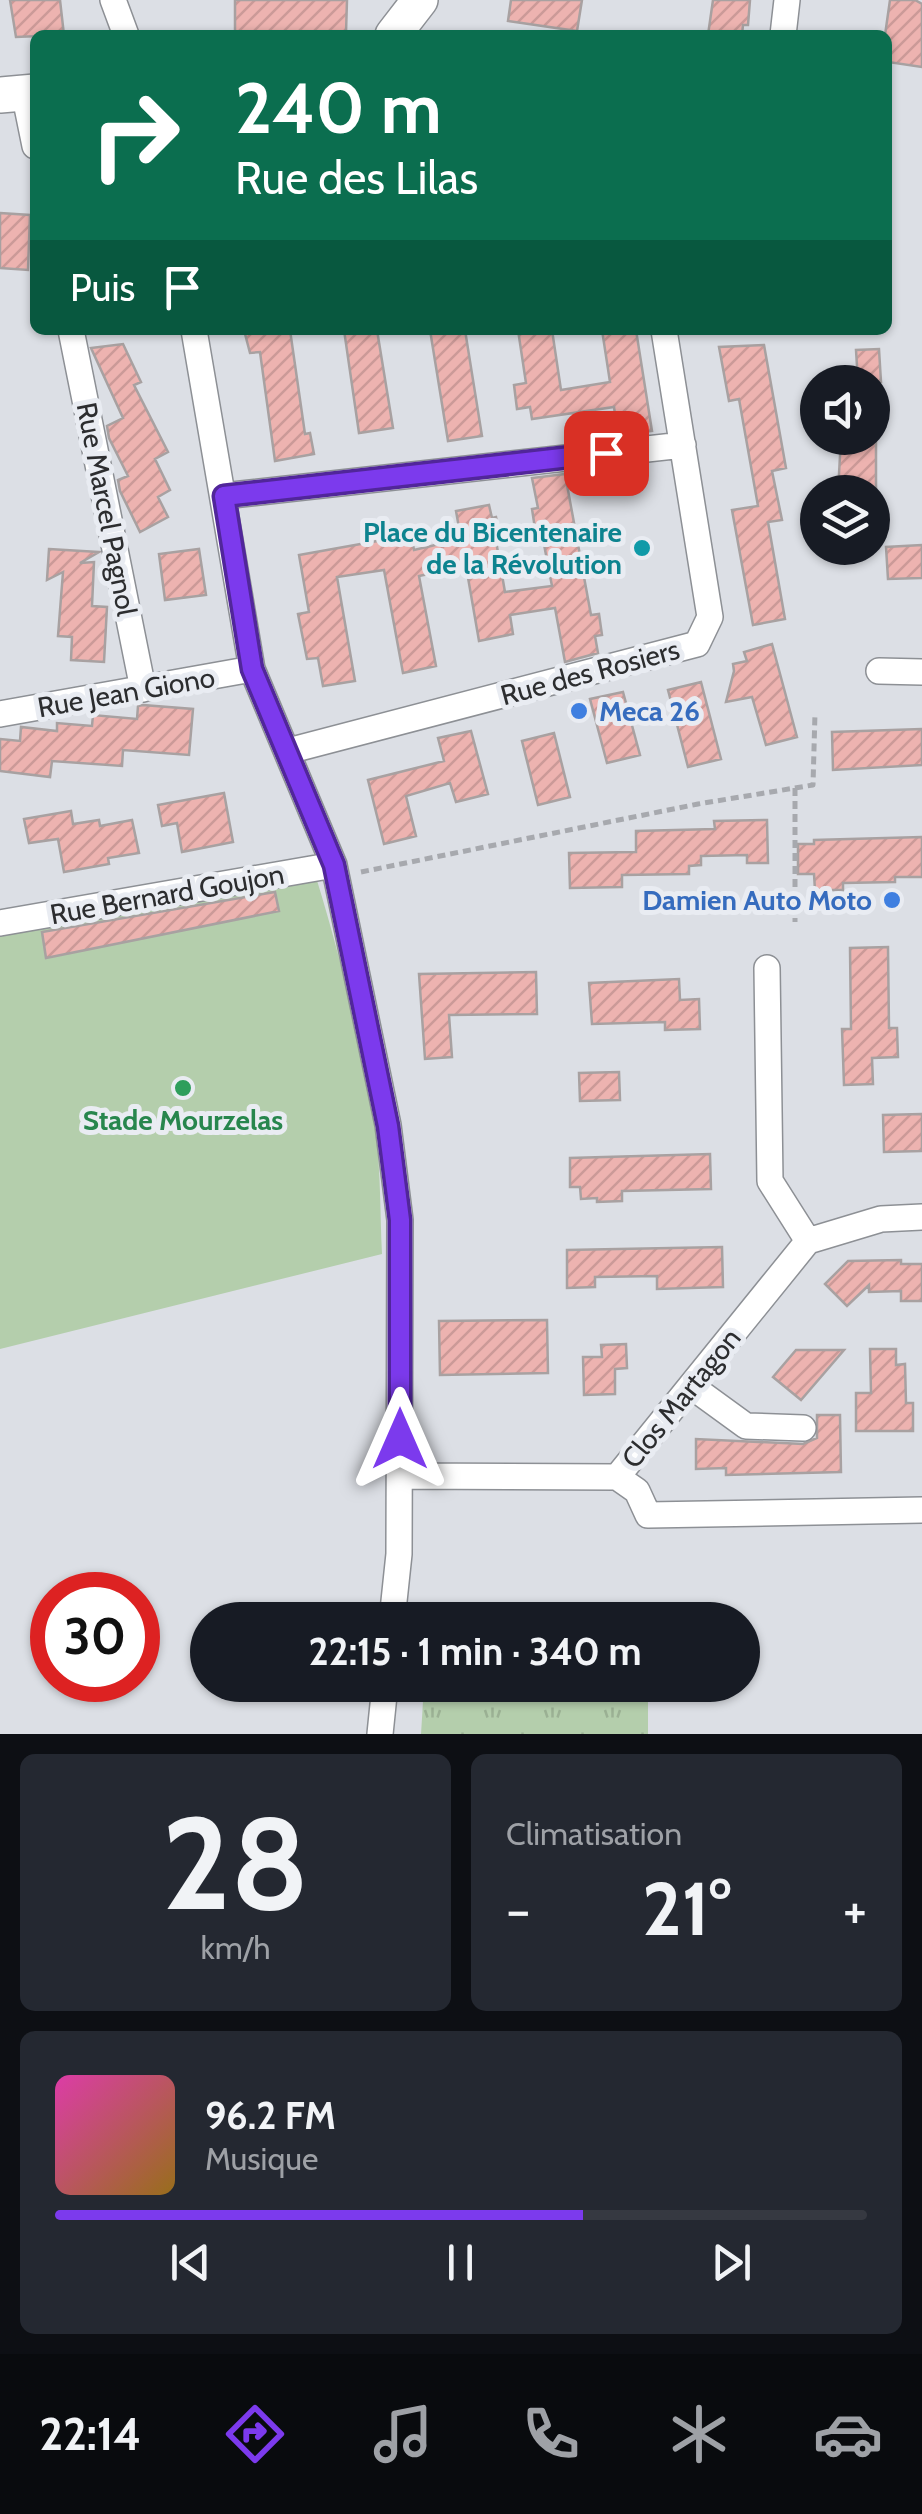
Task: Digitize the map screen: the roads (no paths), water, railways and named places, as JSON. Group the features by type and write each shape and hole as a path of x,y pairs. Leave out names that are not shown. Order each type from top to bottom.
{"street":[{"path":"113,0 124,30"},
{"path":"396,30 420,0"},
{"path":"784,30 787,0"},
{"path":"20,93 30,128"},
{"name":"Rue Marcel Pagnol","path":"73,335 142,689"},
{"path":"195,335 252,669 335,871 388,1126 400,1220 400,1554 394,1602"},
{"name":"Rue des Rosiers","path":"288,751 697,644 710,617 665,335"},
{"path":"224,496 682,445"},
{"name":"Rue Jean Giono","path":"0,714 252,669"},
{"path":"879,670 922,672"},
{"name":"Rue Bernard Goujon","path":"0,923 335,871"},
{"path":"767,968 770,1181 808,1241 881,1219 922,1216"},
{"name":"Clos Martagon","path":"400,1476 617,1477 808,1241"},
{"path":"691,1386 746,1426 802,1428"},
{"path":"617,1477 637,1491 648,1515 922,1510"},
{"path":"380,1734 383,1702"}],"place":[{"name":"Place du Bicentenaire de la Révolution","path":"642,548"},
{"name":"Meca 26","path":"579,711"},
{"name":"Damien Auto Moto","path":"892,900"},
{"name":"Stade Mourzelas","path":"183,1088"}]}
